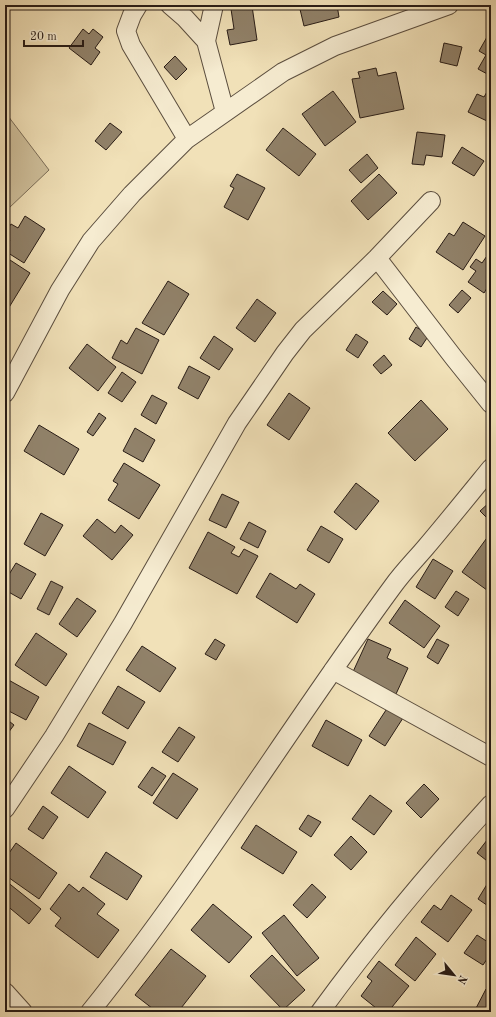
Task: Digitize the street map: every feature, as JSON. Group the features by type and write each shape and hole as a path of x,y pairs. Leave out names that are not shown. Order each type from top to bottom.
{"street":[{"path":"138,5 132,15 126,31 130,45 187,139"},
{"path":"170,5 185,18 206,41 226,112"},
{"path":"206,41 214,5"},
{"path":"5,393 60,290 90,241 132,194 187,139 283,72 335,46 449,5"},
{"path":"5,808 54,736 123,623 237,423 285,352 303,330 378,258 431,201"},
{"path":"378,258 491,404"},
{"path":"90,1012 151,931 333,670 395,584 491,468"},
{"path":"333,670 491,757"},
{"path":"320,1012 350,971 404,903 491,804"},
{"path":"5,992 23,1012"}],"shaded area":[{"path":"5,112 49,170 9,208 5,215"}],"building":[{"path":"299,5 337,5 339,17 304,26"},
{"path":"252,6 257,40 230,45 227,30 234,29 231,9"},
{"path":"83,29 89,34 93,29 103,37 95,48 100,52 91,65 69,48"},
{"path":"487,37 491,39 491,76 478,69 486,55 479,51"},
{"path":"444,43 462,47 457,66 440,62"},
{"path":"175,56 187,69 176,80 164,67"},
{"path":"376,68 378,76 396,72 404,109 360,118 352,79 360,78 358,72"},
{"path":"488,90 491,92 491,113 487,121 468,112 477,94 484,97"},
{"path":"333,91 356,122 325,146 302,114"},
{"path":"110,123 122,132 106,150 95,141"},
{"path":"283,128 316,154 299,176 266,150"},
{"path":"417,132 445,135 442,157 426,155 424,165 412,164"},
{"path":"462,147 484,161 474,176 452,163"},
{"path":"367,154 378,168 361,183 349,170"},
{"path":"237,174 265,188 248,220 224,207 234,188 230,186"},
{"path":"379,174 397,193 368,220 351,201"},
{"path":"25,216 45,229 24,263 5,251 5,247 10,240 5,237 5,233 11,224 18,228"},
{"path":"463,222 485,236 463,270 436,252 449,233 454,236"},
{"path":"489,253 491,254 491,282 484,293 468,282 476,271 470,267 476,259 482,263"},
{"path":"10,260 30,273 5,314 5,268"},
{"path":"168,281 189,294 164,335 142,323"},
{"path":"462,290 471,298 458,313 449,305"},
{"path":"383,291 397,304 387,315 372,302"},
{"path":"257,299 276,313 255,342 236,328"},
{"path":"416,327 429,335 421,347 409,339"},
{"path":"136,328 159,340 142,374 112,358 121,340 127,344"},
{"path":"356,334 368,342 358,358 346,350"},
{"path":"214,336 233,349 219,370 200,358"},
{"path":"87,344 116,367 98,391 69,368"},
{"path":"384,355 392,365 381,374 373,365"},
{"path":"189,366 210,377 198,399 178,388"},
{"path":"122,372 136,382 122,402 108,393"},
{"path":"289,393 310,408 289,440 267,425"},
{"path":"152,395 167,403 156,424 141,415"},
{"path":"421,400 448,429 415,461 388,433"},
{"path":"99,413 106,418 93,436 87,432"},
{"path":"39,425 79,449 64,475 24,451"},
{"path":"135,428 155,440 143,462 123,451"},
{"path":"124,463 160,485 139,519 108,500 118,484 113,481"},
{"path":"356,483 379,501 356,530 334,512"},
{"path":"222,494 239,502 226,528 209,520"},
{"path":"491,501 491,522 480,511"},
{"path":"41,513 63,525 45,556 24,544"},
{"path":"97,519 115,533 121,525 133,535 112,560 83,536"},
{"path":"249,522 266,531 258,548 240,539"},
{"path":"321,526 343,539 329,563 307,550"},
{"path":"208,532 235,547 231,553 239,557 244,549 258,556 237,594 189,568"},
{"path":"489,535 491,536 491,593 462,572"},
{"path":"433,559 453,571 435,599 416,587"},
{"path":"16,563 36,574 21,599 5,590 5,581"},
{"path":"270,573 296,589 300,584 315,594 297,623 256,597"},
{"path":"51,581 63,587 49,615 37,609"},
{"path":"456,591 469,599 458,616 445,607"},
{"path":"77,598 96,611 77,637 59,624"},
{"path":"405,600 440,626 424,648 389,623"},
{"path":"36,633 67,654 46,686 15,665"},
{"path":"215,639 225,645 216,660 205,654"},
{"path":"368,639 391,649 387,658 408,668 396,694 352,674"},
{"path":"437,639 449,645 438,664 427,657"},
{"path":"142,646 176,668 160,692 126,670"},
{"path":"5,678 39,697 26,720 5,709"},
{"path":"118,686 145,702 128,729 102,713"},
{"path":"388,707 403,718 385,746 369,736"},
{"path":"5,718 14,725 5,737"},
{"path":"326,720 362,740 348,766 312,746"},
{"path":"89,723 126,742 113,765 77,746"},
{"path":"179,727 195,737 178,762 162,752"},
{"path":"69,766 106,792 88,818 51,793"},
{"path":"152,767 166,776 152,796 138,787"},
{"path":"173,773 198,789 177,819 153,803"},
{"path":"424,784 439,799 421,818 406,803"},
{"path":"370,795 392,811 374,835 352,819"},
{"path":"43,806 58,817 43,839 28,829"},
{"path":"308,815 321,822 311,837 299,829"},
{"path":"256,825 297,852 283,874 241,848"},
{"path":"491,835 491,864 477,853"},
{"path":"351,836 367,852 351,870 334,855"},
{"path":"16,843 57,873 39,899 5,875 5,859"},
{"path":"106,852 142,876 127,900 90,877"},
{"path":"6,881 41,909 29,924 5,904"},
{"path":"489,881 491,883 491,908 478,899"},
{"path":"69,884 79,892 83,887 105,904 97,914 119,930 98,958 55,926 61,918 50,909"},
{"path":"312,884 326,897 307,918 293,905"},
{"path":"451,895 472,910 448,942 421,922 434,905 441,910"},
{"path":"213,904 252,937 229,963 191,930"},
{"path":"284,915 319,958 297,976 262,933"},
{"path":"477,935 491,944 491,953 483,965 464,953"},
{"path":"416,937 436,954 415,981 395,965"},
{"path":"171,949 206,976 178,1012 157,1012 135,995"},
{"path":"272,955 305,990 283,1010 250,976"},
{"path":"379,961 409,986 388,1012 381,1012 361,996 372,981 367,977"},
{"path":"486,989 491,991 491,1012 474,1012"}]}
